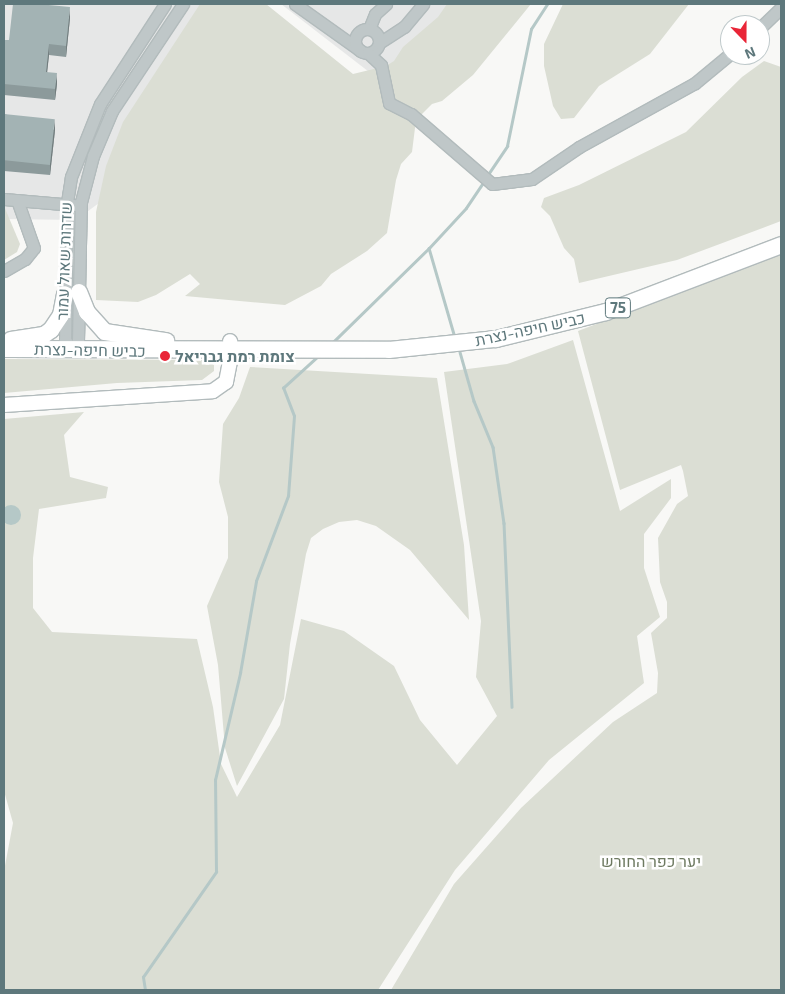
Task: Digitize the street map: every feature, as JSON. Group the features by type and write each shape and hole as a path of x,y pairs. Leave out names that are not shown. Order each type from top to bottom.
{"highway":[{"name":"כביש חיפה-נצרת","path":"6,343 389,350 496,339 606,312 781,245"},
{"path":"6,343 44,335 51,330 72,293 105,332 166,341"},
{"name":"כביש חיפה-נצרת","path":"72,344 166,341 231,346"}],"main road":[{"path":"4,405 213,392 226,382 231,346"}],"street":[{"name":"שדרות שאול עמור","path":"72,344 72,293 67,205 71,177 88,128 118,73 165,4"},
{"name":"שדרות שאול עמור","path":"72,293 81,206 93,156 112,111 183,4"},
{"path":"295,4 365,52"},
{"path":"369,29 375,14 386,4"},
{"path":"365,52 404,27 422,4"},
{"path":"770,18 781,8"},
{"path":"379,43 376,33 369,29 361,31 356,37 356,45 381,64 389,103 411,114 492,184 532,179 579,147 695,83 720,62"},
{"path":"4,199 81,206"},
{"path":"4,271 25,259 34,248 18,200"}],"shaded area":[{"path":"4,4 218,4 122,186 76,220 4,219"},
{"path":"281,4 454,4 386,85"},
{"path":"11,505 18,508 21,515 18,522 11,525 4,522 1,515 4,508"}],"green space":[{"path":"200,4 266,4 353,74 386,66 394,61 403,47 438,17 447,4 531,4 473,75 442,101 432,104 416,120 412,152 401,164 396,180 387,233 367,251 331,274 321,286 285,305 185,296 200,284 190,274 156,295 138,302 96,300 96,212 106,166 123,122"},
{"path":"563,4 689,4 650,54 599,86 574,118 561,119 553,106 544,66 544,44"},
{"path":"770,63 781,67 781,221 677,260 579,283 574,259 564,248 550,216 541,207 544,198 579,185 686,132 742,77 758,65 770,65"},
{"path":"4,206 20,244 17,252 4,260"},
{"name":"יער כפר החורש","path":"781,254 781,990 391,990 454,884 521,808 613,722 657,693 658,673 651,633 667,618 667,602 660,582 658,538 677,504 688,496 683,471 681,465 620,490 578,331"},
{"path":"573,340 620,511 671,479 671,498 644,534 644,568 660,617 637,636 644,683 549,760 455,870 378,990 4,990 4,871 13,823 4,791 4,419 84,412 64,435 70,477 108,487 106,498 39,509 33,558 33,608 52,632 197,639 213,707 221,764 237,797 280,725 301,619 344,631 394,666 420,720 457,765 497,716 476,677 481,621 444,372 507,364"},
{"path":"4,359 207,360 214,365 214,371 202,380 117,383 4,393"},
{"path":"250,367 437,378 464,545 469,620 410,550 376,526 357,520 339,522 323,529 311,538 306,554 290,644 284,699 237,786 225,748 218,665 207,606 228,558 228,517 219,482 223,424 239,398"}],"building":[{"path":"13,4 70,7 66,46 49,44 46,72 57,73 55,89 4,84 4,40 9,40"},
{"path":"4,114 55,119 50,165 4,160"}],"waterway":[{"path":"487,176 507,146 531,29 547,4"},
{"path":"331,344 429,248 466,208 484,181"},
{"path":"429,248 454,334"},
{"path":"460,352 474,401 493,447 504,523 512,707"},
{"path":"145,990 143,977 216,872 215,780 240,673 256,581 288,496 294,416 283,388 317,357"}],"place":[{"name":"צומת רמת גבריאל","path":"165,356"}]}
